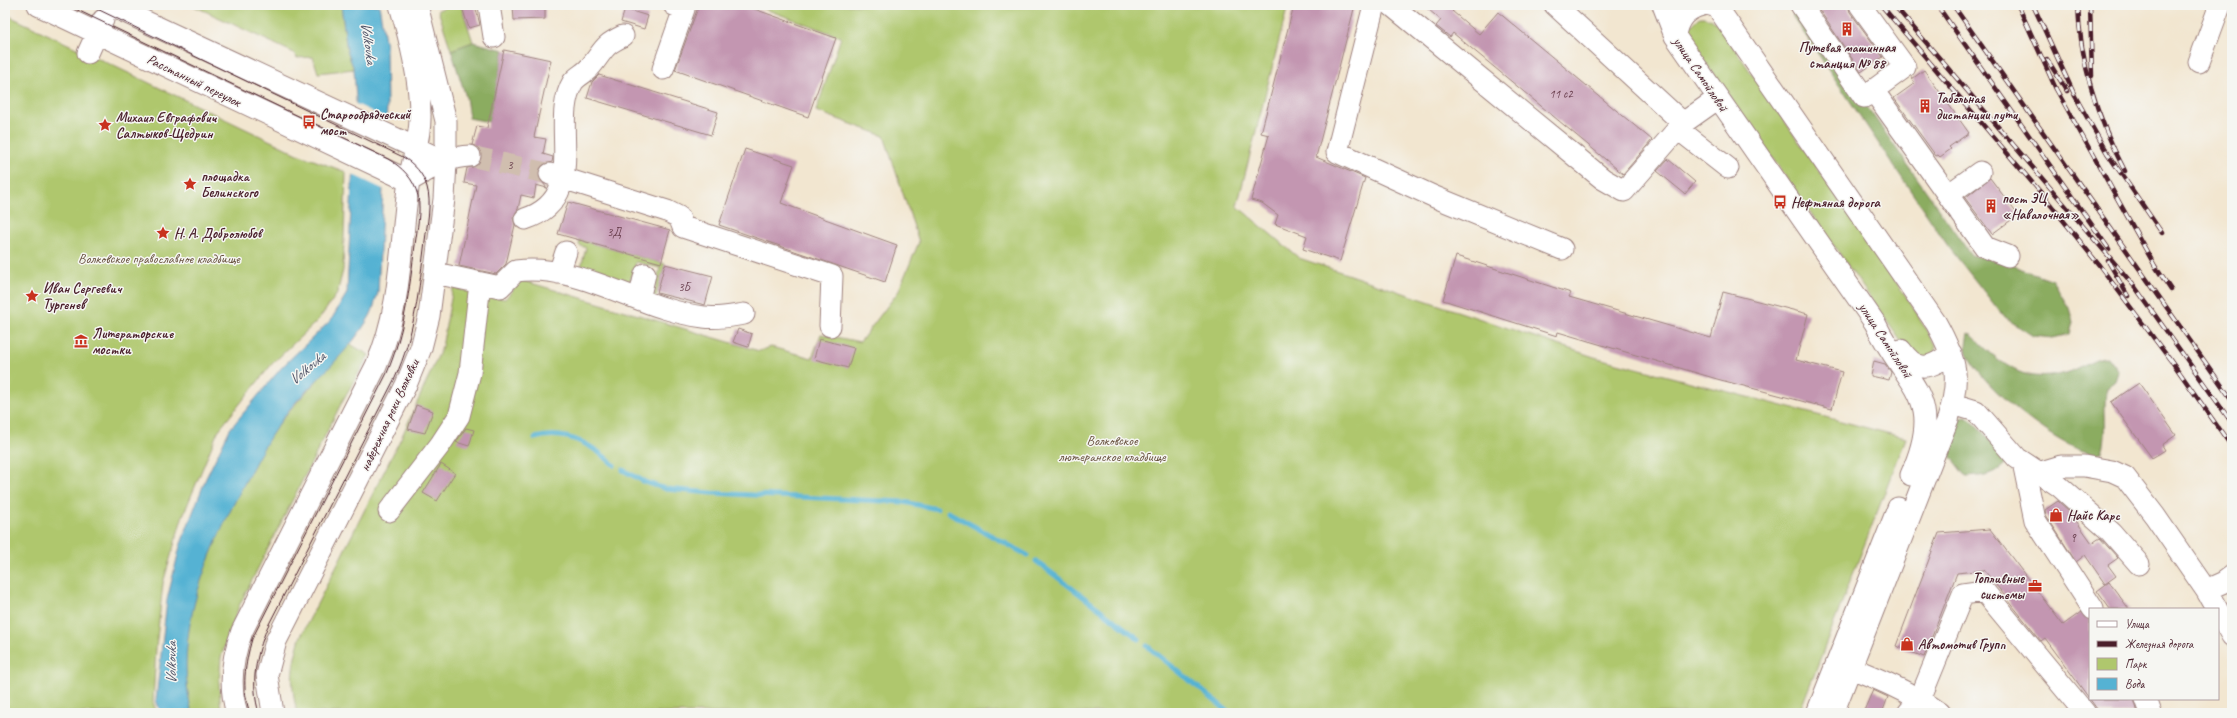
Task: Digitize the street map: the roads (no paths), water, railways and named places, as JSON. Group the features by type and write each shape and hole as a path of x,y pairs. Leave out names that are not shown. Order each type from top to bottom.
{"street":[{"name":"Расстанный переулок","path":"38,5 387,172 409,181"},
{"path":"88,54 110,5 351,119 446,162"},
{"path":"236,713 232,682 236,646 242,631 383,349 394,302 409,181 420,116 412,51 400,5"},
{"name":"набережная реки Волковки","path":"273,713 267,675 276,641 406,385 421,348 429,316 444,199 446,121 417,5"},
{"path":"489,5 494,37"},
{"path":"663,69 684,9 674,5"},
{"path":"1374,5 1337,152 1435,197 1562,249"},
{"path":"1390,5 1603,179 1624,190 1680,126 1717,99"},
{"path":"1555,5 1680,126 1728,168"},
{"name":"улица Самойловой","path":"1663,5 1675,36 1717,99 1875,323 1883,340 1918,390 1923,404 1925,418 1924,436 1917,461 1844,665 1834,713"},
{"path":"1801,5 1864,97 1905,68 1860,5"},
{"path":"2199,62 2220,5"},
{"path":"1675,36 1678,21 1683,15 1695,7 1710,6"},
{"name":"улица Самойловой","path":"1710,6 1936,324 1951,353 1957,379 1953,404 1844,665 1817,713"},
{"path":"524,218 540,214 550,203 557,176 566,106 573,82 590,68 606,44 623,36"},
{"path":"1873,90 1985,247 2008,256"},
{"path":"409,181 446,162 463,156 470,156"},
{"path":"1948,196 1980,172"},
{"path":"557,176 667,211 679,217 683,227 832,276 830,326"},
{"path":"559,273 566,252"},
{"path":"435,273 500,287 516,271 535,269 559,273 651,304 704,318 724,318 744,314"},
{"path":"639,299 645,274"},
{"path":"389,511 440,445 459,416 470,373 480,283"},
{"path":"1875,323 1890,335 1907,360 1914,365 1929,366 1942,360 1951,353"},
{"path":"1953,404 1976,411 2031,468 2059,486 2105,527 2139,564"},
{"path":"2031,468 2084,466 2112,471 2125,477 2155,516 2206,590 2216,608"},
{"path":"2031,468 2035,520 2092,608"},
{"path":"2206,590 2224,582 2232,576"},
{"path":"1914,706 1963,594 1984,591 2085,713"},
{"path":"2219,613 2232,636"},
{"path":"1844,665 1914,706 1940,713"},
{"path":"2146,700 2151,713"}],"water":[{"name":"Volkovka","path":"341,5 379,5 386,46 387,106 378,293 371,313 353,342 282,419 242,488 217,540 196,596 186,654 187,684 192,713 161,713 156,700 167,600 180,546 206,478 230,429 282,367 331,320 347,293 356,99 354,69 347,51"}],"waterway":[{"path":"535,438 557,435 578,440 606,457 614,465"},
{"path":"623,470 645,482 666,489 712,493 904,502 937,509"},
{"path":"948,512 1027,555"},
{"path":"1036,561 1139,639"},
{"path":"1147,646 1230,713"}],"tunnel":[{"path":"470,156 550,174"}],"tram line":[{"path":"67,5 388,159 407,174 414,184 418,196 418,220 408,294 402,326 393,357 387,373 252,639 247,658 245,676 247,704 250,713"},
{"path":"89,5 403,157 418,169 427,187 429,200 428,221 418,294 412,328 402,361 395,378 267,628 257,659 255,680 256,702 259,713"}],"railway":[{"path":"1881,5 2042,194 2099,265 2171,361"},
{"path":"1894,5 2135,287 2232,423"},
{"path":"1937,5 2109,249"},
{"path":"1953,5 2232,400"},
{"path":"2018,5 2056,89 2155,266 2171,290"},
{"path":"2033,5 2075,96 2107,153 2162,233"},
{"path":"2078,5 2079,27 2086,70 2098,111 2125,171"},
{"path":"2090,5 2092,76"},
{"path":"2047,59 2067,91"},
{"path":"2108,261 2128,296"},
{"path":"2168,356 2232,447"}],"place":[{"name":"Путевая машинная станция № 88","path":"1847,29"},
{"name":"Табельная дистанции пути","path":"1925,106"},
{"name":"Старообрядческий мост","path":"309,122"},
{"name":"Михаил Евграфович Салтыков-Щедрин","path":"105,125"},
{"name":"площадка Белинского","path":"190,184"},
{"name":"Нефтяная дорога","path":"1780,202"},
{"name":"пост ЭЦ «Навалочная»","path":"1991,206"},
{"name":"Н. А. Добролюбов","path":"163,233"},
{"name":"Иван Сергеевич Тургенев","path":"32,296"},
{"name":"Литераторские мостки","path":"81,341"},
{"name":"Найс Карс","path":"2056,515"},
{"name":"Топливные системы","path":"2035,586"},
{"name":"Автомотив Групп","path":"1907,644"}],"park label":[{"name":"Волковское православное кладбище","path":"159,258"},
{"name":"Волковское лютеранское кладбище","path":"1112,448"}]}
